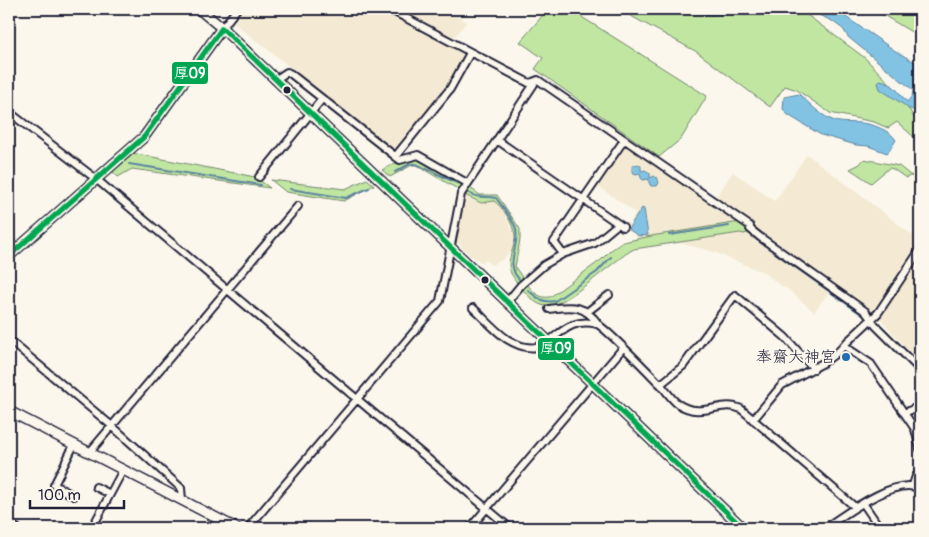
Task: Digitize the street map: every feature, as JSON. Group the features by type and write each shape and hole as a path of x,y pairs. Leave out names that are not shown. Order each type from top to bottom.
{"street":[{"path":"200,9 550,341 743,528"},
{"path":"9,256 150,130 237,9"},
{"path":"389,9 528,83 538,80 750,226 750,230 865,311 871,320 920,370"},
{"path":"395,157 450,89 470,53"},
{"path":"275,80 287,72 395,157 400,160 418,155 467,183"},
{"path":"248,528 440,301 461,194 534,82"},
{"path":"259,177 322,99"},
{"path":"9,112 96,179 510,528"},
{"path":"497,140 620,226 595,243 563,254 544,265 508,301"},
{"path":"563,254 554,242 624,140"},
{"path":"90,453 298,206"},
{"path":"753,420 782,385 824,363 878,313 918,253"},
{"path":"661,384 683,366 735,294 785,337 814,368"},
{"path":"586,312 609,295"},
{"path":"549,309 573,306 582,308 661,384 677,403 686,408 703,411 735,406 855,507"},
{"path":"472,308 507,339 526,347 539,348 577,322 599,325"},
{"path":"9,340 112,426 181,488 182,500"},
{"path":"844,346 871,364 915,428 920,448"},
{"path":"470,528 623,348"},
{"path":"904,413 920,406"},
{"path":"9,412 236,528"},
{"path":"74,445 54,485 74,496"},
{"path":"92,528 123,470"},
{"path":"913,485 916,476 920,472"},
{"path":"825,528 855,507 900,487 913,485 920,489"},
{"path":"96,487 110,494"},
{"path":"863,503 880,528"}],"shaded area":[{"path":"244,9 384,9 466,56 443,94 399,151 395,150 234,23"},
{"path":"398,9 447,9 467,22 451,41 398,11"},
{"path":"626,144 742,224 752,235 829,292 814,312 785,287 763,272 711,251 680,243 672,237 636,243 637,237 626,228 636,213 596,185 623,145"},
{"path":"807,154 920,241 920,246 873,313 716,200 716,197 733,172 775,201"},
{"path":"464,195 480,203 494,201 503,210 514,235 512,250 502,260 491,265 485,260 482,262 469,255 456,241"},
{"path":"920,255 920,364 879,317"}],"green space":[{"path":"548,9 569,9 707,96 681,139 659,157 535,69 543,58 520,42"},
{"path":"618,9 799,9 865,58 901,95 920,128 920,138 915,138 897,122 888,128 874,122 830,113 797,90 785,86 770,107 697,52"},
{"path":"873,9 913,9 920,18 920,37"},
{"path":"132,153 255,177 270,188 132,169 118,177 111,170"},
{"path":"418,158 465,183 461,191 416,165 412,165 390,177 382,170 398,162"},
{"path":"864,159 899,166 910,175 920,178 910,176 906,178 889,168 871,183 850,169 860,164"},
{"path":"367,179 374,185 344,201 286,192 271,180 345,189"},
{"path":"467,186 480,195 497,195 520,229 515,267 524,280 518,285 509,266 515,235 510,221 501,207 494,201 481,203 463,194"},
{"path":"740,222 750,232 634,249 578,291 555,304 546,306 538,304 521,288 526,283 539,296 550,297 623,242"}],"water":[{"path":"657,9 767,9 745,15 731,13 712,15"},
{"path":"806,9 834,9 897,52 920,65 920,94 918,92 915,93 914,106 920,109 920,114 908,109 880,89 878,83 880,80 889,83 907,102 912,96 913,90 848,37 843,29 832,21"},
{"path":"799,94 818,111 834,121 875,126 890,133 896,140 887,153 868,146 856,145 821,135 788,115 783,109 784,97"},
{"path":"638,164 641,166 641,171 645,170 650,173 650,178 654,176 657,178 659,183 657,186 651,186 649,179 643,180 640,173 632,172 632,166"},
{"path":"642,208 644,209 648,235 639,236 628,229"}],"waterway":[{"path":"129,164 261,185"},
{"path":"395,172 410,164 416,164 457,183"},
{"path":"290,189 346,198 369,188"},
{"path":"467,192 479,197 496,198 513,222 517,235 513,267 519,279"},
{"path":"669,235 729,226"},
{"path":"757,240 864,316"},
{"path":"528,290 540,299 555,301 597,272 611,257"}],"transit line":[{"name":"厚09","path":"9,256 144,137 222,28 743,528"}],"place":[{"name":"奉齋大神宮","path":"846,357"}]}
